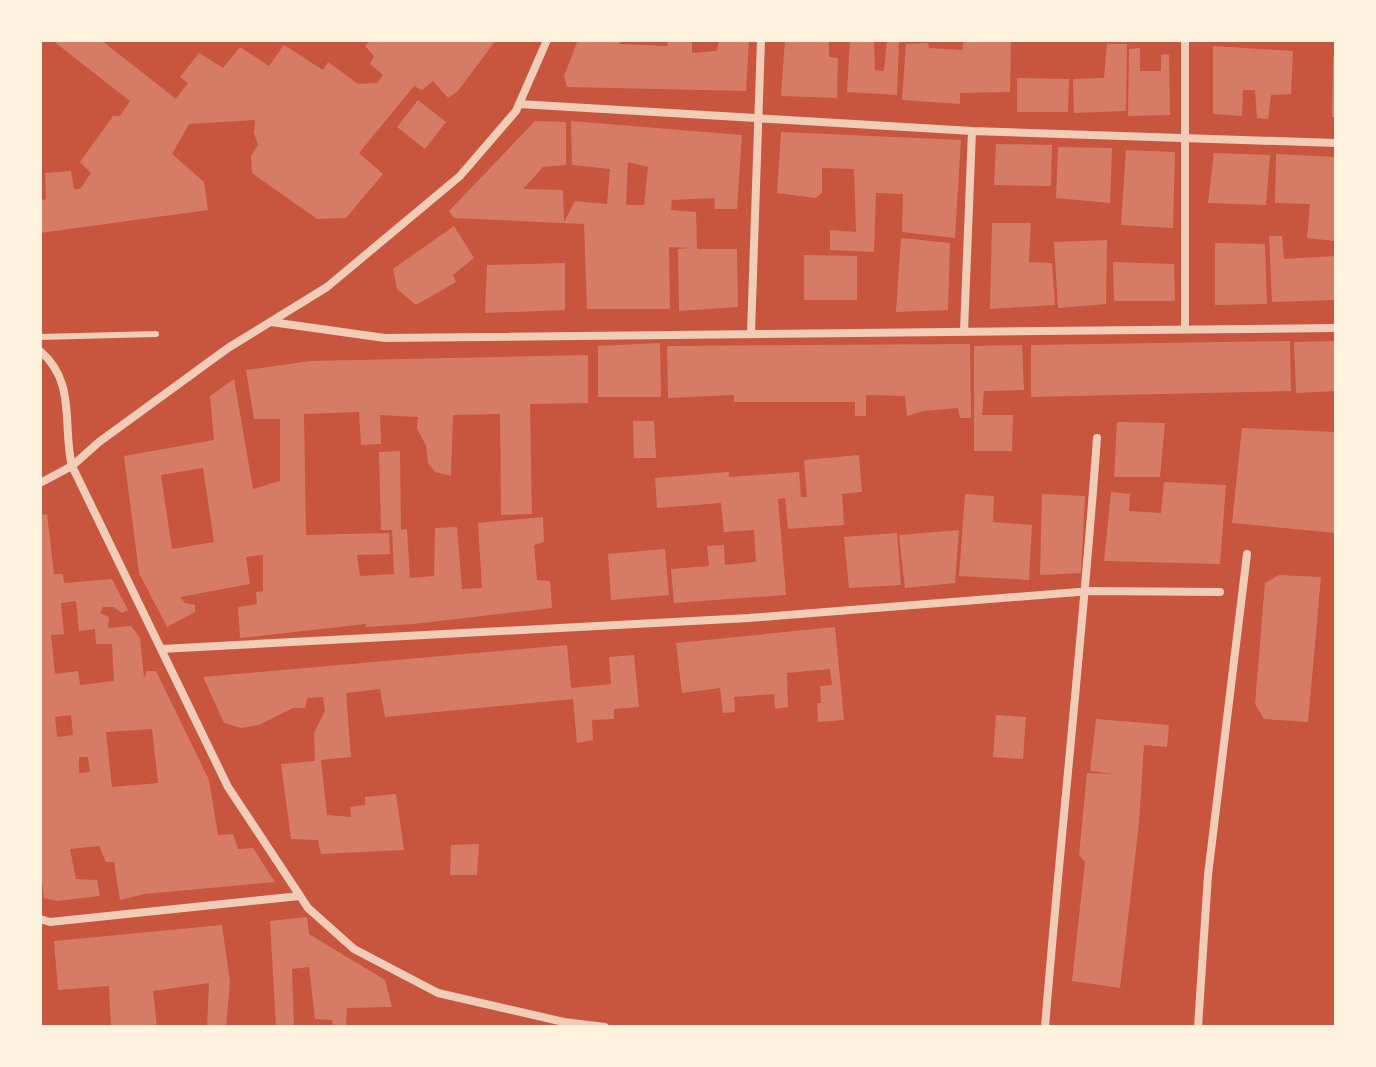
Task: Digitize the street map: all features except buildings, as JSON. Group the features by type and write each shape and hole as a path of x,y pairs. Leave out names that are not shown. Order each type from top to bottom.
{"street":[{"path":"40,483 72,466 99,442 228,348 327,287 460,176 516,111 547,40"},
{"path":"751,333 761,40"},
{"path":"1185,40 1185,329"},
{"path":"519,104 972,131 1336,143"},
{"path":"964,331 972,131"},
{"path":"271,322 385,338 1336,328"},
{"path":"40,351 60,379 68,402 68,450 72,466 228,787 308,908 354,949 438,993 564,1022 605,1027"},
{"path":"1045,1027 1062,816 1086,592 1097,438"},
{"path":"1198,1027 1208,875 1247,554"},
{"path":"161,649 733,619 1086,592 1220,592"},
{"path":"40,919 50,922 300,896"}],"lane":[{"path":"40,337 156,334"}]}
